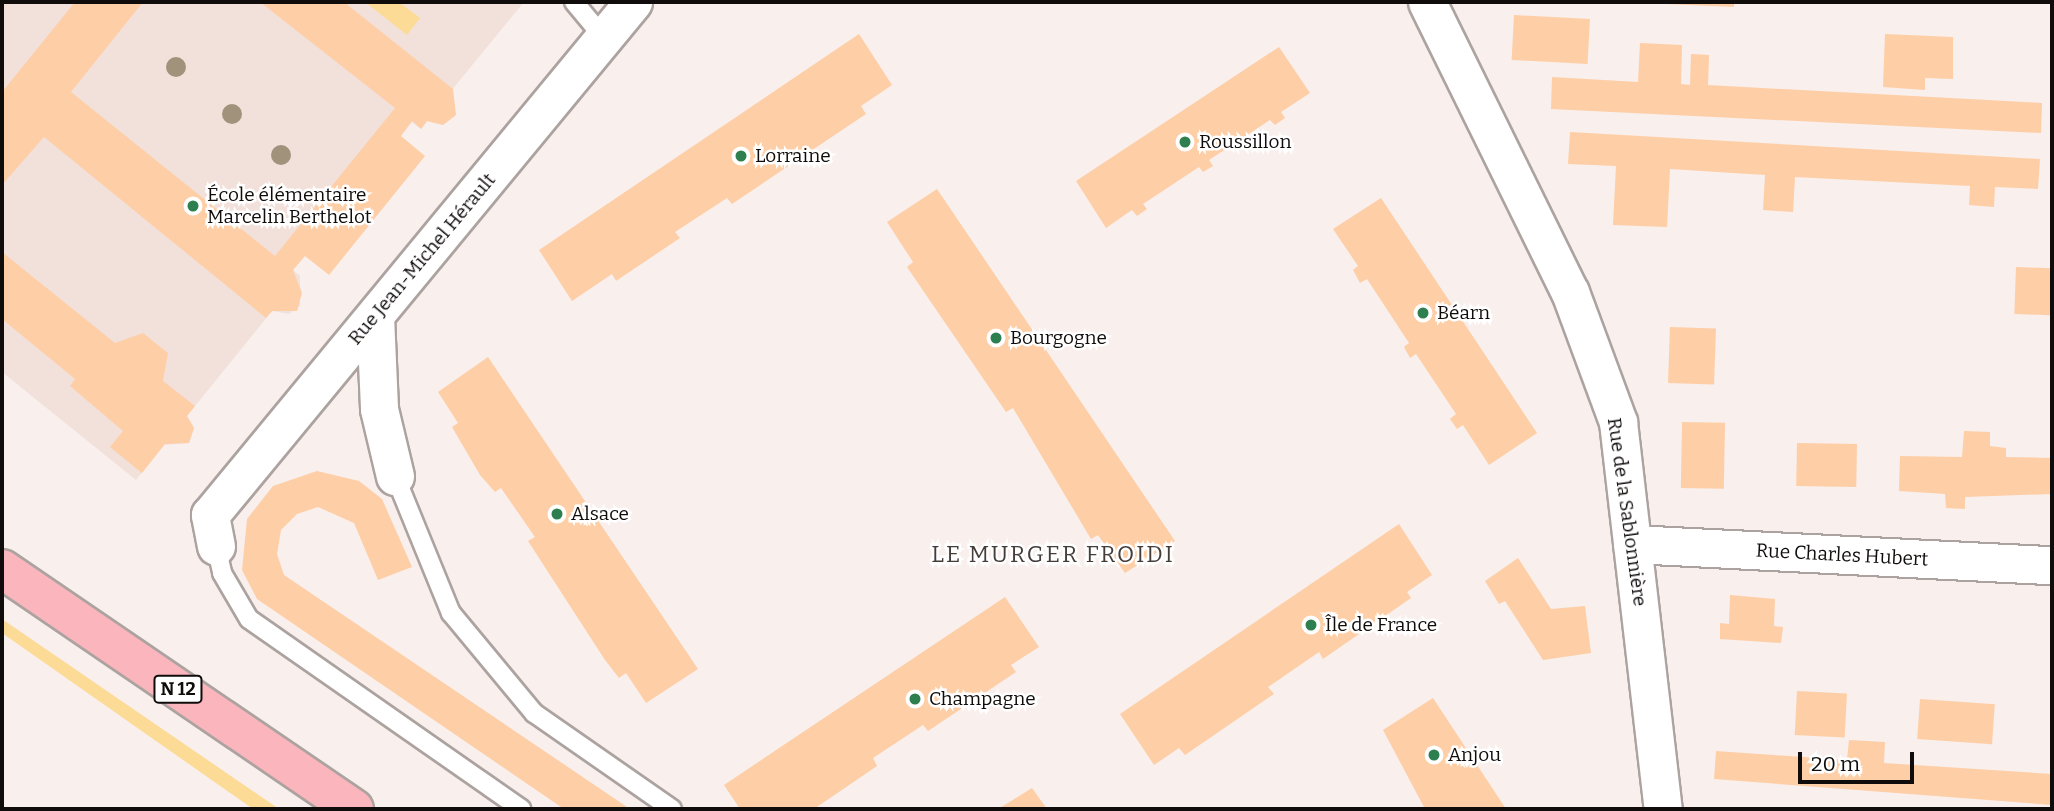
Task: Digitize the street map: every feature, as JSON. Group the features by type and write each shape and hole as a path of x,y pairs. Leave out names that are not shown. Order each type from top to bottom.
{"main road":[{"name":"N 12","path":"2,569 354,809"}],"street":[{"name":"Rue Jean-Michel Hérault","path":"213,531 375,316 633,2"},
{"name":"Rue de la Sablonnière","path":"1427,2 1570,292 1618,422 1663,809"},
{"path":"375,316 379,409 395,475"},
{"name":"Rue Charles Hubert","path":"1632,544 2052,565"}],"lane":[{"path":"574,2 604,38"},
{"path":"395,475 451,613 492,663 534,713 672,809"},
{"path":"213,531 222,573 248,619 521,809"}],"shaded area":[{"name":"École élémentaire Marcelin Berthelot","path":"2,2 524,2 451,91 456,115 443,125 427,121 421,129 412,122 293,270 300,276 300,306 289,314 272,311 187,416 194,428 189,443 164,445 136,480 2,372"},
{"path":"365,2 399,2 420,18 407,35"},
{"path":"2,619 279,809 253,809 2,633"}],"building":[{"path":"75,2 143,2 71,92 275,256 395,108 260,2 344,2 453,89 456,115 443,125 427,121 421,129 412,121 401,136 425,156 329,275 305,256 293,270 302,293 297,311 272,311 266,318 44,137 2,185 2,92"},
{"path":"1734,2 1734,7 1666,4"},
{"path":"1514,15 1590,19 1588,64 1512,60"},
{"name":"Lorraine","path":"859,34 892,85 861,106 866,114 732,204 727,198 675,232 680,238 616,281 612,274 572,301 539,250"},
{"path":"1885,34 1953,37 1953,79 1925,78 1925,90 1883,87"},
{"path":"1640,43 1682,45 1681,84 1690,85 1691,54 1709,55 1708,85 2042,103 2041,133 1551,109 1552,77 1638,82"},
{"name":"Roussillon","path":"1279,47 1310,93 1281,112 1285,118 1275,125 1270,120 1209,160 1213,166 1203,172 1199,167 1143,204 1147,209 1137,216 1132,210 1106,228 1076,181"},
{"path":"1570,132 2040,159 2038,189 1995,187 1994,207 1969,205 1970,186 1795,177 1793,212 1763,210 1765,175 1670,169 1667,227 1613,225 1616,166 1568,164"},
{"name":"Bourgogne","path":"937,189 1175,541 1125,573 1098,535 1091,539 1013,408 1006,412 907,267 913,262 887,222"},
{"name":"Béarn","path":"1381,198 1537,433 1489,465 1463,425 1457,429 1450,419 1456,414 1416,354 1410,358 1404,347 1409,343 1367,279 1360,283 1353,270 1358,266 1333,229"},
{"path":"2,252 115,343 143,333 168,353 163,381 195,406 187,416 194,428 189,443 165,444 142,473 110,447 123,431 70,386 75,379 2,319"},
{"path":"2016,267 2052,268 2050,315 2014,314"},
{"path":"1670,327 1716,329 1714,385 1668,383"},
{"name":"Alsace","path":"488,357 698,669 646,703 626,673 619,678 605,660 528,541 535,537 501,488 495,492 480,475 452,427 458,423 438,392"},
{"path":"1682,422 1725,423 1724,489 1681,488"},
{"path":"1964,431 1990,432 1990,446 2006,448 2006,457 2052,458 2052,494 1965,497 1965,509 1946,508 1945,494 1899,491 1900,456 1962,457"},
{"path":"1797,443 1857,444 1856,487 1796,486"},
{"path":"317,471 359,481 382,499 412,567 378,580 354,523 318,507 297,514 281,530 277,554 284,575 630,809 564,809 257,599 242,570 247,519 273,486"},
{"name":"Île de France","path":"1399,524 1432,575 1407,592 1411,598 1323,659 1319,652 1268,687 1274,694 1185,755 1179,748 1154,765 1120,714"},
{"path":"1518,558 1551,609 1585,606 1591,653 1543,660 1505,601 1499,604 1485,581"},
{"path":"1730,595 1775,599 1774,626 1783,627 1781,643 1720,639 1720,623 1729,624"},
{"name":"Champagne","path":"1005,597 1039,647 1011,665 1016,672 928,731 923,725 873,758 877,766 814,809 740,809 724,785"},
{"path":"1797,691 1847,694 1845,738 1795,735"},
{"name":"Anjou","path":"1433,698 1506,809 1425,809 1383,730"},
{"path":"1920,699 1995,704 1992,744 1917,739"},
{"path":"1849,740 1885,742 1884,763 2052,774 2052,805 1714,779 1716,751 1847,760"},
{"path":"1032,788 1047,809 998,809"}],"place":[{"name":"Roussillon","path":"1185,142"},
{"name":"Lorraine","path":"741,156"},
{"name":"École élémentaire Marcelin Berthelot","path":"193,206"},
{"name":"Béarn","path":"1423,313"},
{"name":"Bourgogne","path":"996,338"},
{"name":"Alsace","path":"557,514"},
{"name":"Île de France","path":"1311,625"},
{"name":"Champagne","path":"915,699"},
{"name":"Anjou","path":"1434,755"}],"district":[{"name":"LE MURGER FROIDI","path":"1053,554"}]}
